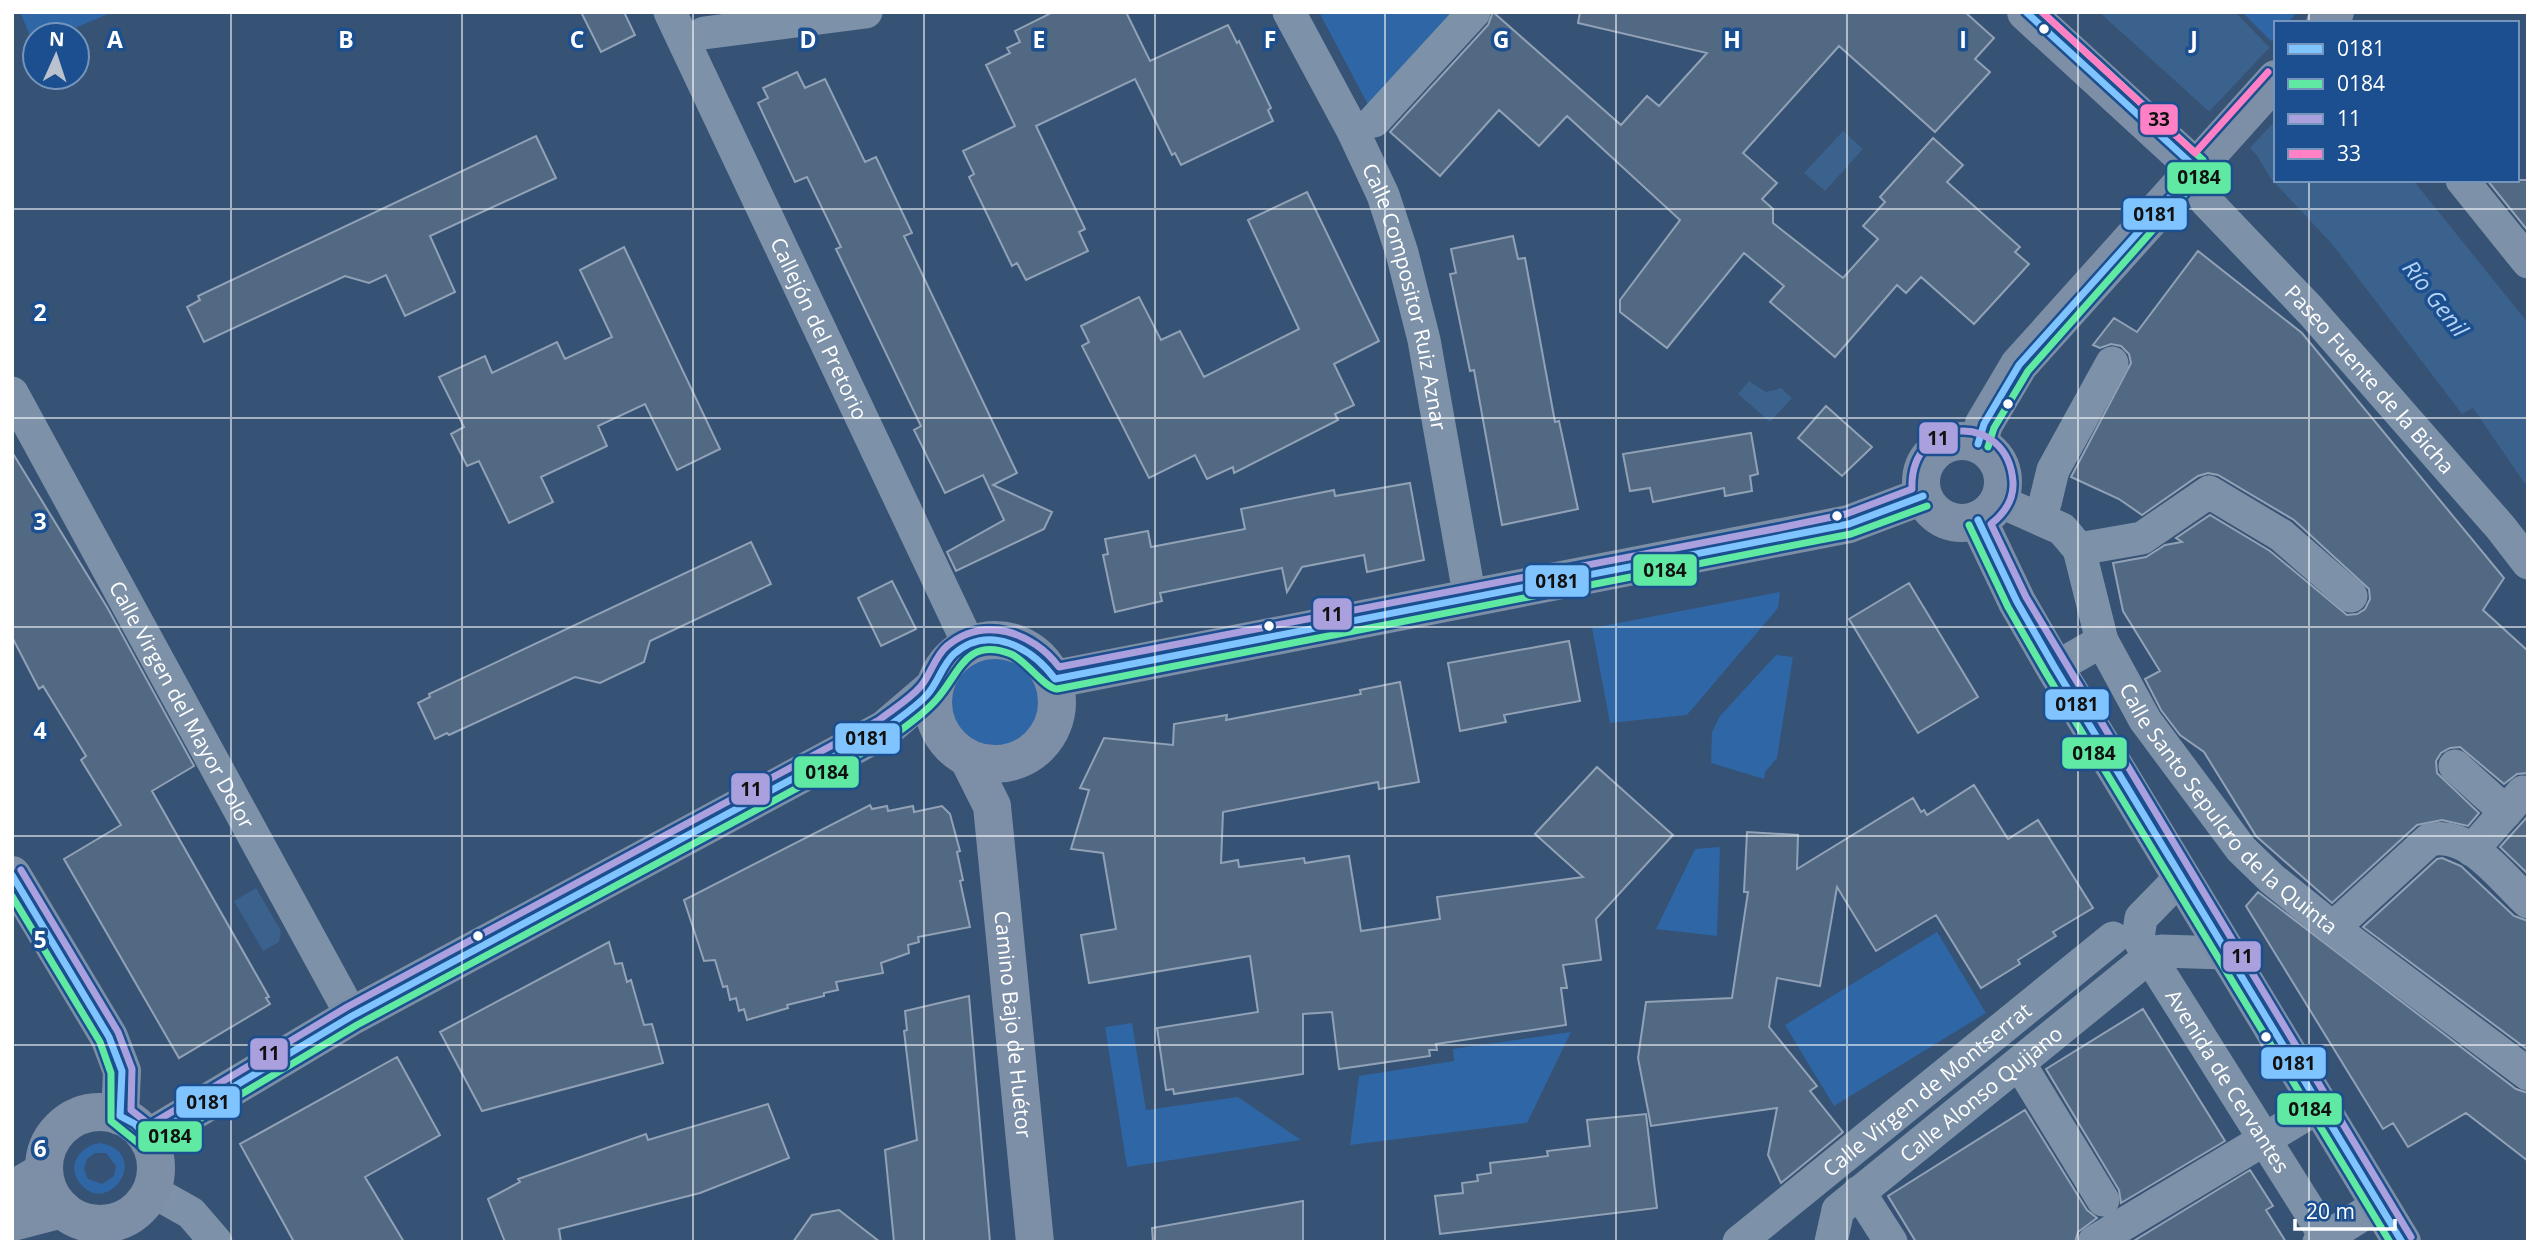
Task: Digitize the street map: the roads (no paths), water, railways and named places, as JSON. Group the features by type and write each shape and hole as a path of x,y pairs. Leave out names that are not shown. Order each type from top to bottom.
{"main road":[{"path":"2026,12 2201,185"},
{"path":"1978,444 1984,424 2019,365 2201,185 2227,133 2274,81"},
{"path":"1989,511 1956,523 1936,514 1923,496 1921,475 1930,456 1950,442 1964,440 1988,449 2001,467 2004,478 1989,511 2017,602 2225,953 2402,1242"},
{"path":"1055,679 1849,524 1923,496"},
{"path":"885,729 926,748 960,753 990,764 1017,761 1031,754 1044,741 1054,723 1058,705 1055,679 1036,655 1021,645 1002,640 969,645 954,654 941,670 934,687 932,709 935,721 960,753"},
{"path":"134,1127 352,1016 885,729 934,687"},
{"name":"Camino Bajo de Huétor","path":"960,753 992,806 1035,1242"},
{"path":"992,806 1017,761"},
{"path":"12,875 109,1037 122,1071 134,1127 156,1161 133,1217 103,1224 92,1224 62,1209 49,1192 24,1180 62,1127 88,1114 104,1112 134,1127"},
{"path":"12,1222 62,1209"}],"street":[{"name":"Callejón del Pretorio","path":"670,12 969,645"},
{"path":"704,33 866,12"},
{"name":"Calle Compositor Ruiz Aznar","path":"1289,12 1353,131 1383,195 1402,253 1424,340 1470,599"},
{"path":"1374,121 1474,12"},
{"path":"2464,182 2528,262"},
{"name":"Paseo Fuente de la Bicha","path":"2201,185 2501,528 2528,563"},
{"path":"2045,503 2053,470 2112,363"},
{"name":"Calle Virgen del Mayor Dolor","path":"12,393 352,1016"},
{"path":"1989,511 2062,529 2079,549 2142,538 2208,492 2281,535 2351,596"},
{"name":"Calle Santo Sepulcro de la Quinta","path":"2079,549 2102,641 2146,720 2241,849 2272,879 2333,928 2528,1074"},
{"path":"2055,668 2102,641"},
{"path":"2455,766 2517,804 2472,850"},
{"path":"2333,928 2429,840 2444,837 2458,840 2472,850 2528,902"},
{"path":"2150,957 2138,939 2141,918 2180,878"},
{"name":"Calle Virgen de Montserrat","path":"1739,1242 2113,938"},
{"name":"Calle Alonso Quijano","path":"1830,1242 1838,1210 2150,957 2161,951 2225,953"},
{"name":"Avenida de Cervantes","path":"2150,957 2325,1240"},
{"path":"2019,1063 2103,1200"},
{"path":"2094,1242 2320,1106"},
{"path":"1859,1192 1891,1242"},
{"path":"2325,1240 2378,1205"},
{"path":"133,1217 191,1213 216,1242"}],"water":[{"name":"Río Genil","path":"2099,12 2235,12 2274,52 2274,182 2415,182 2528,323 2528,482 2525,484 2473,408 2462,414 2332,244 2271,179 2256,154"},
{"path":"1843,131 1863,149 1825,191 1804,173"},
{"path":"1749,381 1766,392 1781,388 1792,398 1770,422 1738,394"},
{"path":"256,888 281,931 279,942 263,951 234,901"}]}
